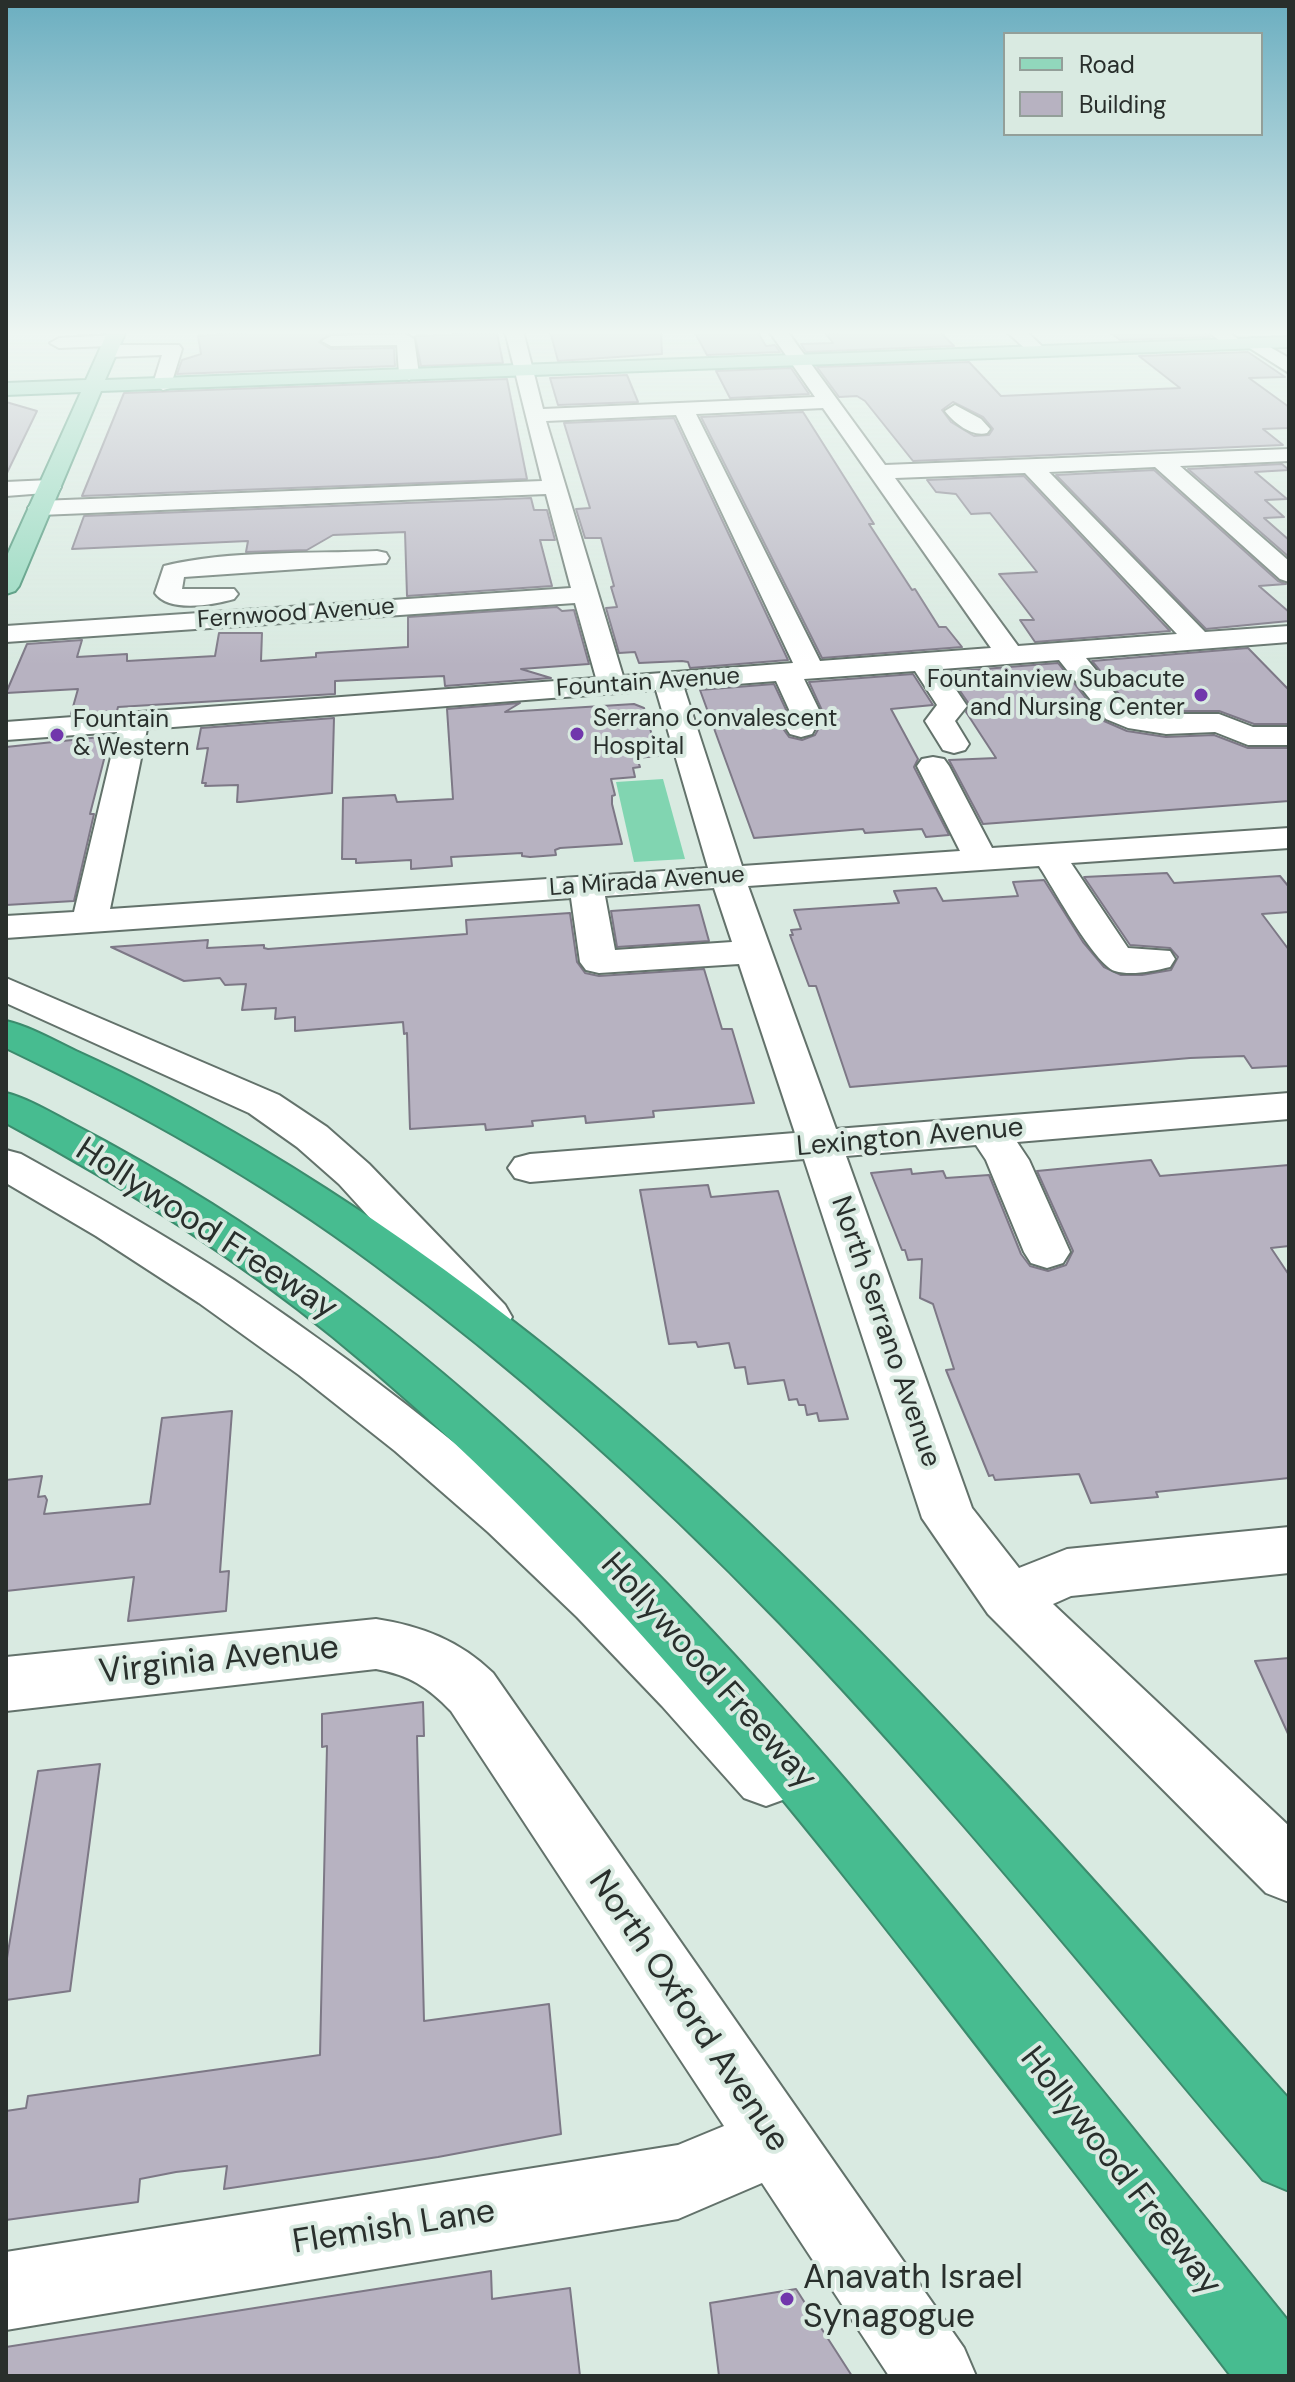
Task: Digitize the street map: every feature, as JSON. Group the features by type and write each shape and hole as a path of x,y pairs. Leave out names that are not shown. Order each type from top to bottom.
{"highway":[{"path":"6,1033 130,1092 234,1151 406,1262 512,1342 619,1433 729,1536 847,1655 982,1802 1289,2154"},
{"name":"Hollywood Freeway","path":"6,1106 153,1188 242,1245 337,1315 421,1384 540,1491 642,1594 755,1719 885,1874 1281,2376"}],"main road":[{"path":"6,586 15,544 45,497 70,442"}],"street":[{"path":"542,442 612,685"},
{"path":"698,442 798,671 807,716 801,728"},
{"path":"858,442 1010,655"},
{"path":"879,472 1289,455"},
{"path":"1160,460 1289,574"},
{"path":"1031,466 1198,641"},
{"path":"6,489 45,497 555,487"},
{"path":"334,548 372,547 377,558 380,598 175,597 168,593 173,571 377,558"},
{"name":"Fernwood Avenue","path":"6,634 380,598 586,595"},
{"path":"1278,635 1289,657"},
{"name":"Fountain Avenue","path":"6,731 1278,635"},
{"path":"1066,651 1116,713 1138,722 1166,725 1219,723 1248,736 1289,736"},
{"path":"924,662 952,706 940,721 944,755 981,859"},
{"name":"North Serrano Avenue","path":"667,681 728,876 949,1518 1008,1597 1289,1870"},
{"path":"90,921 134,721"},
{"name":"La Mirada Avenue","path":"6,927 1289,838"},
{"path":"1048,854 1115,956 1125,962 1157,959"},
{"path":"586,886 599,962 754,952"},
{"path":"6,989 264,1104 312,1137 354,1174 512,1342"},
{"name":"Lexington Avenue","path":"530,1168 1289,1106"},
{"path":"988,1131 1007,1160 1047,1252"},
{"path":"6,1164 147,1247 299,1349 443,1462 551,1558 730,1737 1197,2268"},
{"path":"1008,1597 1067,1573 1289,1550"},
{"name":"Virginia Avenue","path":"6,1684 376,1644 405,1648 431,1657"},
{"name":"North Oxford Avenue","path":"431,1657 452,1671 472,1692 936,2376"},
{"name":"Flemish Lane","path":"6,2291 678,2182 775,2141"}],"green space":[{"path":"663,779 685,859 634,862 616,782"}],"building":[{"path":"6,442 22,442 6,475"},
{"path":"104,442 520,442 527,479 82,496"},
{"path":"570,442 685,442 788,660 690,668 688,662 682,661 639,663 635,652 619,653 606,608 617,607 601,538 585,538 576,509 590,508"},
{"path":"714,442 822,442 874,524 869,524 912,590 915,589 939,627 946,627 962,647 822,658"},
{"path":"898,442 1279,442 1283,445 913,461"},
{"path":"1282,464 1289,470 1255,472 1287,499 1265,500 1284,517 1264,518 1289,540 1289,557 1188,469"},
{"path":"1154,470 1278,581 1286,584 1259,586 1289,612 1289,621 1206,629 1056,475"},
{"path":"1024,476 1170,631 1035,642 1020,620 1034,620 999,574 1037,572 990,513 971,514 956,494 936,492 927,480"},
{"path":"531,498 534,510 547,510 555,540 540,540 552,586 407,596 405,532 333,535 307,550 246,552 248,541 72,549 84,516"},
{"path":"557,607 562,611 574,610 589,664 521,669 551,678 445,686 444,676 335,681 335,694 118,707 117,711 71,714 78,689 6,693 27,644 82,640 77,657 127,654 127,661 215,656 219,633 262,633 261,661 316,657 316,653 408,647 408,617"},
{"name":"Fountainview Subacute and Nursing Center","path":"1248,648 1289,690 1289,724 1254,724 1219,711 1144,711 1128,705 1092,661"},
{"path":"1058,663 1104,721 1127,731 1166,737 1214,735 1248,748 1289,748 1289,801 983,824 949,760 996,758 966,712 969,704 947,672"},
{"path":"913,674 933,705 891,709 918,759 914,767 949,835 926,837 922,829 865,833 863,829 754,838 700,690 774,684 789,716 784,730 789,737 802,740 815,735 825,717 809,682"},
{"path":"520,703 505,712 634,704 644,708 658,756 637,758 640,767 633,768 635,777 611,779 615,795 612,796 612,804 622,844 560,848 555,850 556,855 530,857 522,856 522,853 451,857 452,866 411,869 411,860 356,863 356,859 342,859 343,798 395,795 397,802 453,799 447,709"},
{"path":"334,718 332,793 237,802 238,785 205,786 206,783 202,783 208,748 197,749 201,728"},
{"path":"110,736 90,814 94,814 74,901 6,905 6,747"},
{"path":"1167,873 1174,883 1280,876 1289,887 1289,912 1262,914 1289,950 1289,1066 1252,1068 1244,1056 1190,1058 850,1087 816,986 809,986 790,935 793,935 791,930 801,929 794,910 899,903 894,891 936,888 943,901 1018,896 1013,882 1044,880 1083,942 1104,967 1121,975 1142,975 1171,970 1178,957 1170,948 1130,945 1084,877"},
{"path":"699,905 709,941 617,947 611,911"},
{"path":"570,913 577,962 585,973 599,976 704,969 722,1029 732,1029 754,1103 653,1111 654,1117 586,1123 585,1116 532,1121 533,1126 486,1130 485,1124 410,1129 407,1033 404,1034 403,1022 295,1031 295,1017 275,1019 276,1008 242,1010 246,984 225,985 220,978 184,981 111,947 208,940 207,948 264,945 268,949 467,934 466,920"},
{"path":"1151,1160 1160,1176 1289,1165 1289,1246 1271,1248 1289,1275 1289,1478 1156,1492 1158,1497 1091,1503 1079,1474 995,1480 993,1475 989,1476 946,1370 954,1369 933,1304 920,1298 922,1259 908,1260 905,1250 902,1250 871,1173 911,1169 912,1174 943,1171 946,1178 989,1175 1021,1254 1030,1266 1048,1271 1066,1265 1073,1251 1037,1171"},
{"path":"708,1185 711,1197 778,1191 848,1419 819,1421 817,1413 807,1415 805,1405 799,1405 797,1399 789,1400 784,1380 748,1384 745,1367 735,1368 729,1343 698,1347 696,1342 669,1344 640,1190"},
{"path":"232,1411 220,1572 229,1571 226,1611 128,1621 134,1577 6,1591 6,1480 42,1476 38,1497 45,1496 47,1500 44,1514 150,1504 162,1418"},
{"path":"1289,1658 1289,1736 1255,1661"},
{"path":"423,1702 424,1736 417,1736 424,2021 549,2004 561,2134 438,2157 224,2189 227,2166 176,2172 140,2179 138,2202 6,2220 6,2111 26,2108 28,2096 320,2055 327,1746 322,1747 322,1714"},
{"path":"100,1764 70,1991 6,2000 6,1964 38,1771"},
{"path":"491,2271 492,2299 570,2288 580,2376 6,2376 6,2347"},
{"path":"796,2289 852,2376 719,2376 710,2303"}],"place":[{"name":"Fountainview Subacute and Nursing Center","path":"1201,695"},
{"name":"Serrano Convalescent Hospital","path":"577,734"},
{"name":"Fountain & Western","path":"57,735"},
{"name":"Anavath Israel Synagogue","path":"787,2299"}]}
